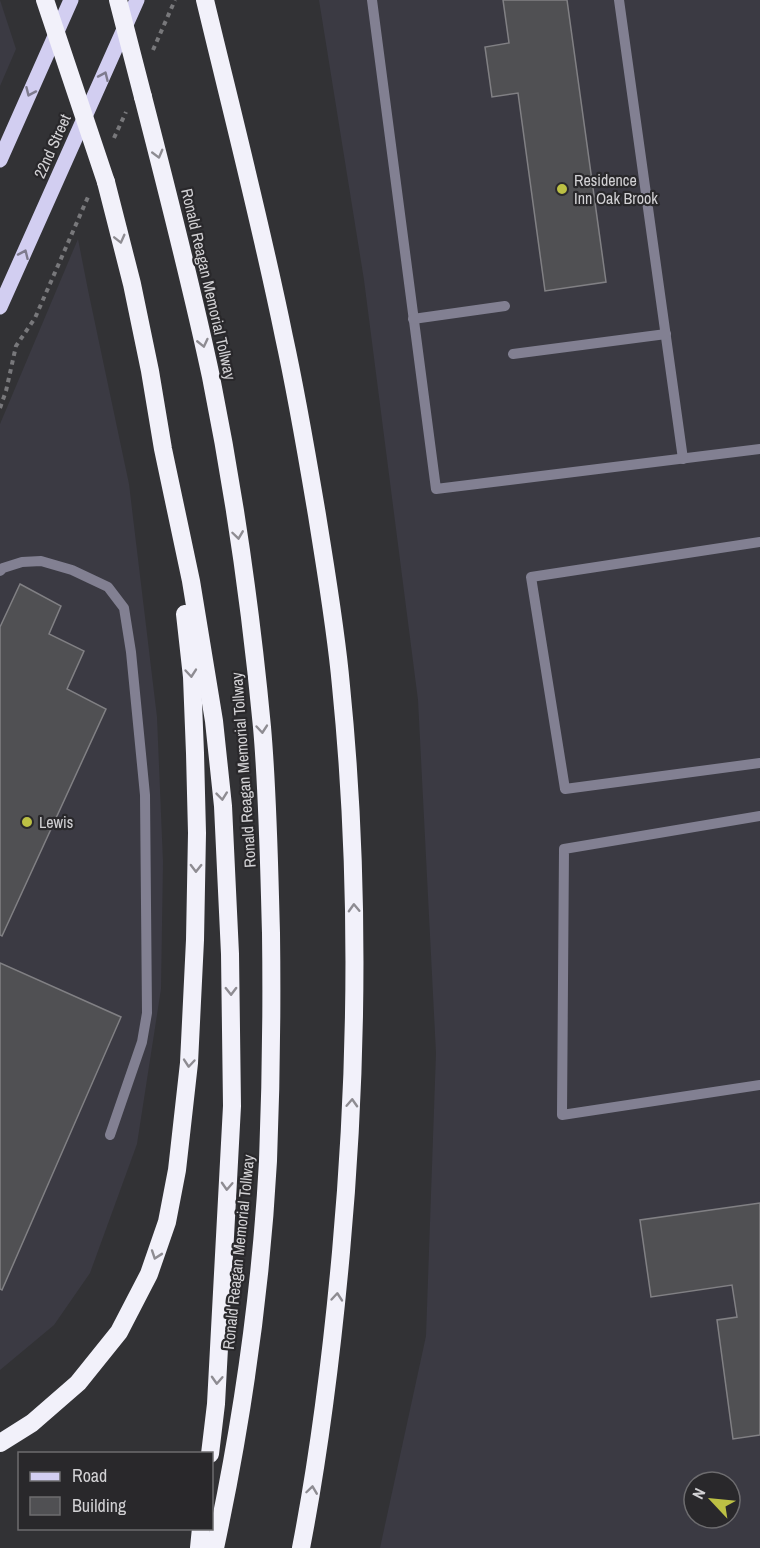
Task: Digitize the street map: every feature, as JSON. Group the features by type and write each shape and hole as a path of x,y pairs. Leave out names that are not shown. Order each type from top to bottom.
{"highway":[{"name":"Ronald Reagan Memorial Tollway","path":"45,0 106,182 132,285 191,581 214,722 223,806 230,954 232,1106 216,1404 210,1452"},
{"name":"Ronald Reagan Memorial Tollway","path":"118,0 165,183 208,365 233,502 262,729 269,863 272,1011 267,1165 259,1275 245,1380 226,1497 215,1548"},
{"path":"205,0 282,328 308,465 326,571 341,683 348,764 356,956 354,1070 334,1328 301,1548"},
{"path":"0,1443 32,1424 78,1383 119,1332 149,1274 167,1222 177,1170 189,1063 197,833 192,676 163,449"},
{"path":"199,1548 201,1530"}],"main road":[{"path":"0,160 71,0"},
{"name":"22nd Street","path":"0,307 137,0"}],"lane":[{"path":"372,0 436,489 760,449"},
{"path":"619,0 683,459"},
{"path":"413,319 506,306"},
{"path":"513,354 666,334"},
{"path":"760,542 531,577 565,789 760,763"},
{"path":"0,571 22,562 41,561 72,570 108,587 124,608 131,652 145,795 147,1013 142,1042 110,1135"},
{"path":"760,816 564,849 562,1115 760,1085"}],"path":[{"path":"151,54 175,0"},
{"path":"113,141 127,109"},
{"path":"0,408 16,346 35,318 89,196"}],"shaded area":[{"path":"0,0 16,49 0,86"},
{"path":"319,0 760,0 760,1548 380,1548 426,1336 436,1053 418,700 364,280"},
{"path":"78,239 129,484 157,717 163,862 161,989 137,1144 90,1273 54,1325 0,1370 0,424"}],"building":[{"name":"Residence Inn Oak Brook","path":"503,0 567,0 606,282 545,291 518,93 492,97 485,47 509,43"},
{"name":"Lewis","path":"20,584 61,606 49,634 84,651 67,689 106,709 2,936 0,935 0,627"},
{"path":"0,963 121,1017 2,1290 0,1289"},
{"path":"760,1203 760,1435 733,1439 717,1320 737,1317 732,1285 651,1297 640,1220"}],"place":[{"name":"Residence Inn Oak Brook","path":"562,189"},
{"name":"Lewis","path":"27,822"}]}
